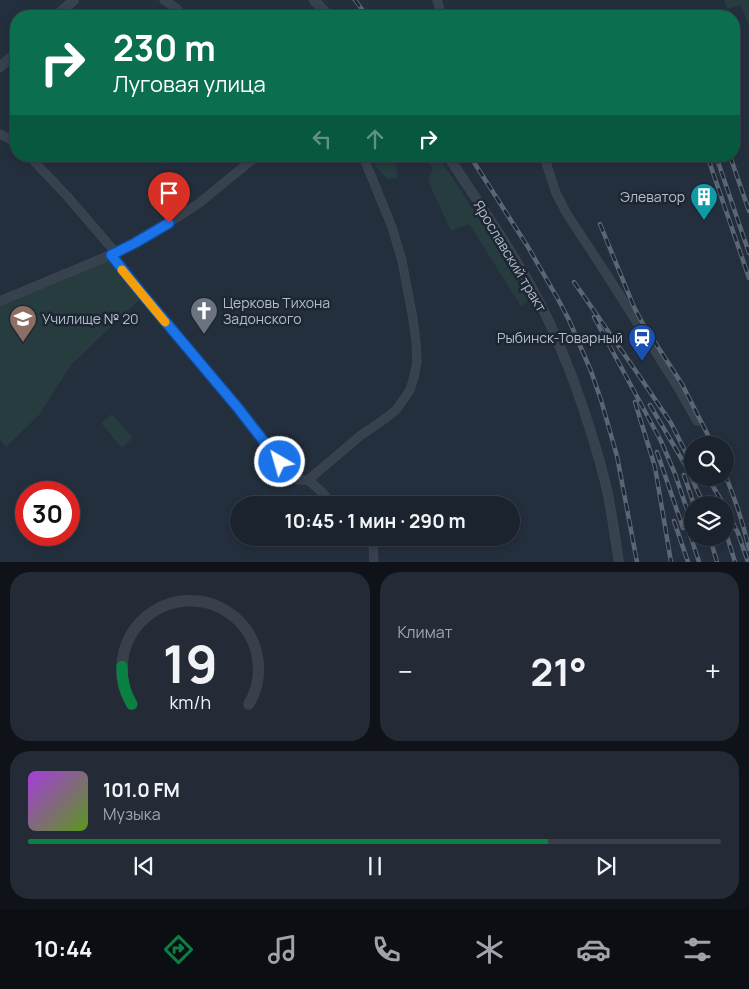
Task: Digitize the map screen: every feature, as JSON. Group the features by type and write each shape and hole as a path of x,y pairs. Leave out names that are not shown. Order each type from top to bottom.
{"street":[{"path":"63,10 74,0"},
{"path":"164,0 178,10"},
{"path":"314,0 323,10"},
{"path":"0,68 10,59"},
{"path":"35,162 67,196 143,295 238,408 280,462 298,480 308,480 360,436 396,410 410,390 414,377 417,361 416,342 402,260 392,227 365,162"},
{"path":"0,301 113,254 148,236 189,211 250,162"},
{"name":"Ярославский тракт","path":"452,162 500,235 528,282 564,357 591,430 599,458 612,515 619,562"},
{"path":"546,162 556,193 567,214 679,389 697,422"},
{"path":"308,480 325,496"},
{"path":"373,546 374,562"}],"green space":[{"path":"724,0 749,0 749,26 741,5 727,9"},
{"path":"374,162 395,162 398,178 387,179"},
{"path":"429,162 442,162 473,209 528,301 521,306 469,224 451,231 428,181 433,169"},
{"path":"106,261 112,262 141,298 71,365 40,414 6,447 0,440 0,305"},
{"path":"112,414 133,438 122,448 101,423"}],"railway":[{"path":"355,0 362,10"},
{"path":"474,162 528,247 558,299 591,371 617,456 637,562"},
{"path":"709,162 749,278"},
{"path":"718,162 749,253"},
{"path":"732,162 749,211"},
{"path":"600,224 634,307 682,384 708,436"},
{"path":"574,282 671,423 684,449"},
{"path":"594,317 661,441 684,500"},
{"path":"635,402 655,467 671,562"},
{"path":"650,405 687,468 700,496"},
{"path":"657,452 683,528"},
{"path":"688,486 691,496"},
{"path":"713,486 719,496"},
{"path":"729,486 749,549"},
{"path":"674,521 688,562"},
{"path":"734,525 748,562"},
{"path":"694,546 699,562"},
{"path":"712,546 717,562"},
{"path":"730,546 735,562"}],"slow traffic":[{"path":"122,270 165,322"}],"place":[{"name":"Элеватор","path":"704,221"},
{"name":"Церковь Тихона Задонского","path":"204,335"},
{"name":"Училище № 20","path":"23,343"},
{"name":"Рыбинск-Товарный","path":"642,362"}],"route":[{"path":"169,223 111,255 238,408 280,462"}]}
